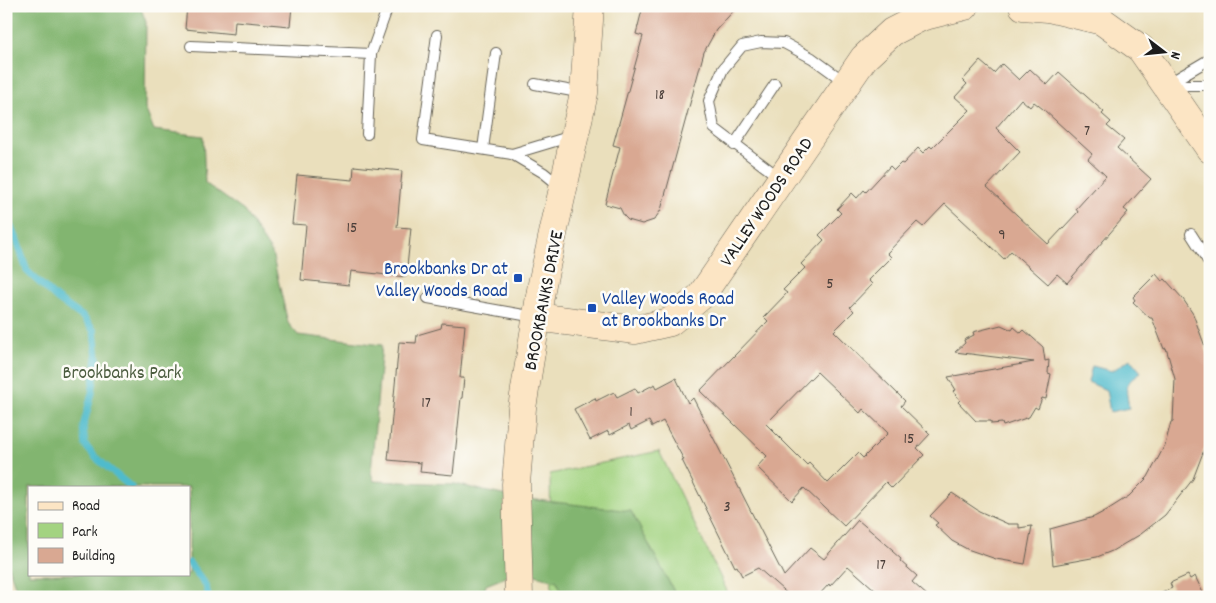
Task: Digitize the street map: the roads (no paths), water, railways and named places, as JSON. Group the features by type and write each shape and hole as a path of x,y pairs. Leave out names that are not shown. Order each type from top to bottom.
{"street":[{"name":"BROOKBANKS DRIVE","path":"519,597 516,484 522,408 536,317 584,93 590,6"},
{"name":"VALLEY WOODS ROAD","path":"536,317 635,330 670,322 701,296 864,58 892,32 921,17 965,6"},
{"path":"1023,6 1048,8 1102,21 1141,49 1210,149"}],"lane":[{"path":"367,134 372,54 388,6"},
{"path":"437,35 423,140 512,154 544,173 563,189"},
{"path":"781,179 714,128 709,101 723,69 742,46 761,42 784,43 812,58 847,83"},
{"path":"191,46 372,54"},
{"path":"483,149 496,53"},
{"path":"1166,86 1210,59"},
{"path":"535,84 584,93"},
{"path":"734,145 776,84"},
{"path":"1166,86 1210,85"},
{"path":"512,154 575,135"},
{"path":"1191,234 1210,264"},
{"path":"428,298 536,317"}],"water":[{"path":"1130,359 1141,372 1131,380 1127,387 1129,408 1110,412 1106,390 1088,382 1092,366 1112,371"}],"waterway":[{"path":"6,218 16,237 27,271 57,299 83,317 94,331 97,358 92,393 83,427 85,445 95,457 130,486"},
{"path":"190,564 206,585 208,597"}],"place":[{"name":"Brookbanks Dr at Valley Woods Road","path":"518,278"},
{"name":"Valley Woods Road at Brookbanks Dr","path":"592,308"}],"park label":[{"name":"Brookbanks Park","path":"122,371"}]}
